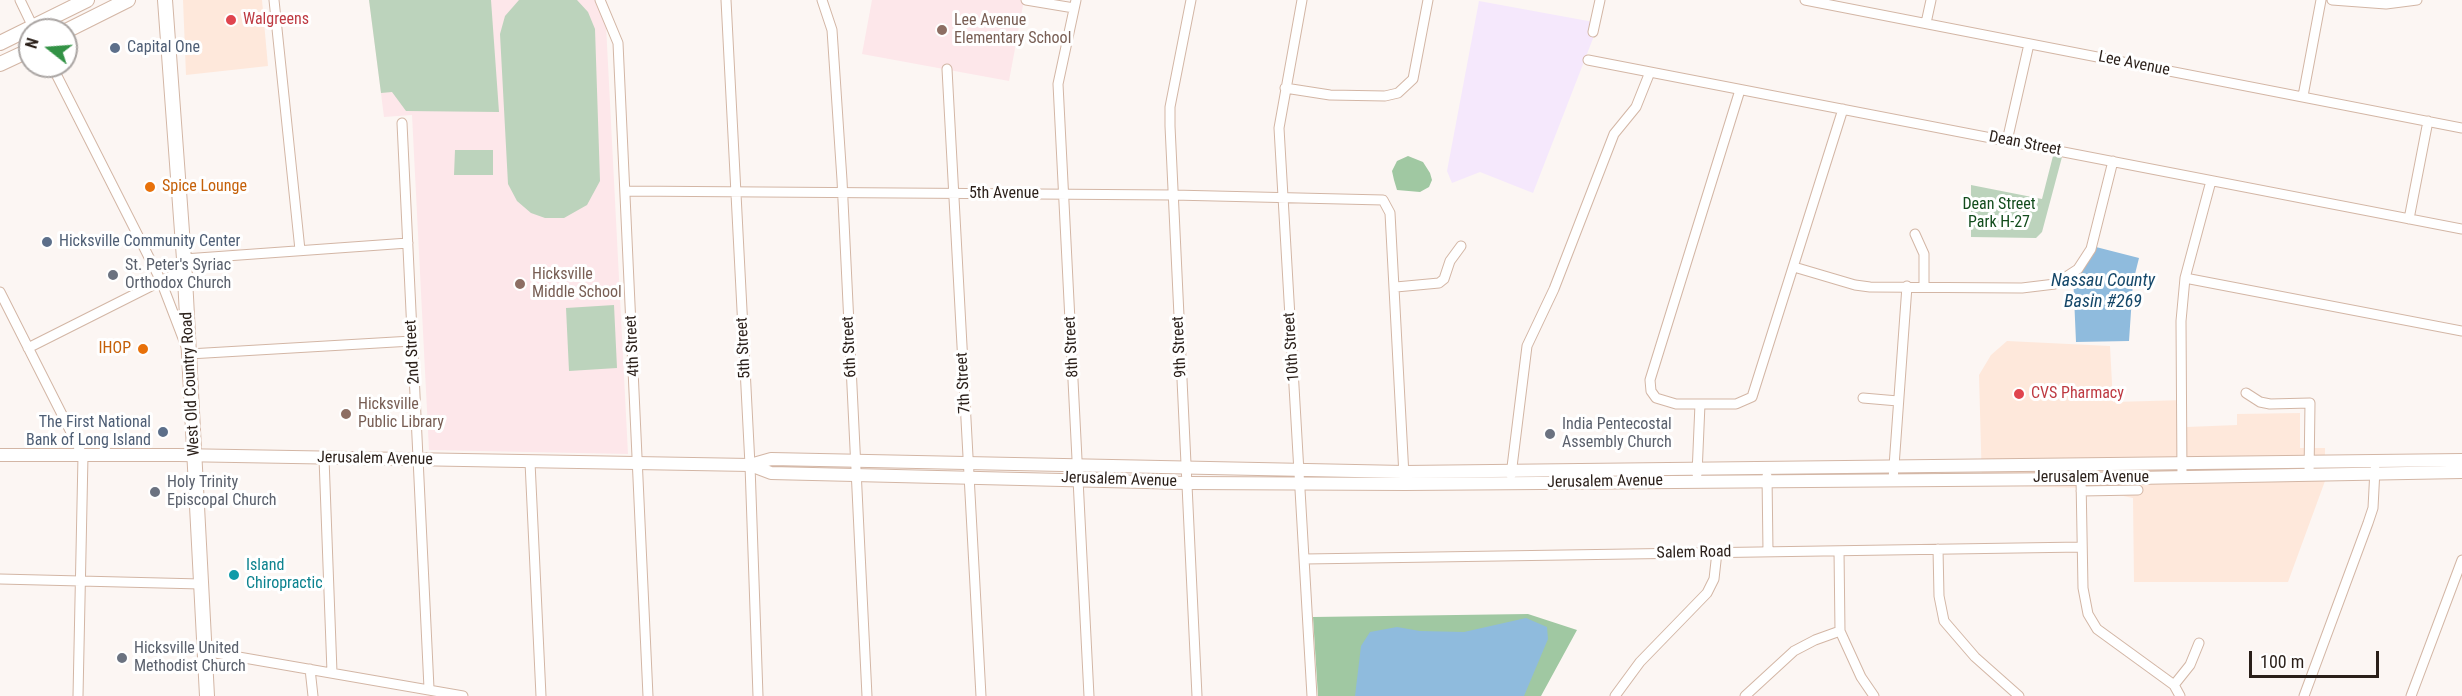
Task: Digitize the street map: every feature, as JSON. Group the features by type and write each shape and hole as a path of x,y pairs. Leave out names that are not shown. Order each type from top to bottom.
{"main road":[{"path":"51,18 87,0"},
{"path":"78,25 128,0"},
{"name":"West Old Country Road","path":"165,0 184,264 207,696"},
{"path":"0,43 18,34"},
{"path":"0,64 18,56"},
{"name":"Jerusalem Avenue","path":"0,455 750,465 771,459 855,460 1186,466 1301,476 1404,478 1767,474 1894,467 2462,460"},
{"name":"Jerusalem Avenue","path":"750,465 771,473 1078,478 1187,483 1301,476"},
{"name":"Jerusalem Avenue","path":"1767,474 2081,485 2182,477 2462,472"}],"street":[{"path":"20,0 29,18"},
{"path":"274,0 300,250"},
{"name":"4th Street","path":"600,0 618,44 648,696"},
{"name":"5th Street","path":"726,0 750,465 758,696"},
{"name":"6th Street","path":"822,0 832,30 843,193 867,696"},
{"path":"1026,0 1075,4"},
{"name":"9th Street","path":"1191,0 1170,107 1197,696"},
{"name":"10th Street","path":"1302,0 1279,128 1312,696"},
{"path":"1285,88 1319,94 1385,96 1407,87 1413,79 1428,0"},
{"path":"1593,32 1599,0"},
{"name":"Lee Avenue","path":"1805,0 2462,128"},
{"path":"1926,23 1931,0"},
{"path":"2303,96 2321,0"},
{"path":"2332,0 2386,4 2417,0"},
{"name":"8th Street","path":"1075,4 1058,84 1089,696"},
{"path":"2007,141 2029,44"},
{"name":"Dean Street","path":"1588,60 2462,229"},
{"name":"7th Street","path":"947,69 981,696"},
{"path":"1510,477 1527,346 1554,289 1614,134 1636,107 1650,72"},
{"path":"58,78 161,281 189,354 412,341"},
{"path":"1740,90 1650,380 1651,391 1656,398 1676,404 1736,404 1752,397 1843,109"},
{"path":"2409,219 2428,121"},
{"name":"2nd Street","path":"402,123 420,460 429,688"},
{"path":"1794,267 1855,285 2042,287 2070,276 2091,249 2113,161"},
{"path":"2182,477 2181,321 2185,278 2211,181"},
{"name":"5th Avenue","path":"625,191 1173,195 1383,200 1390,213 1396,287"},
{"path":"1915,234 1924,254 1924,286"},
{"path":"28,348 161,281 184,264 300,250 408,243"},
{"path":"1404,478 1396,287 1432,286 1439,283 1444,279 1450,261 1461,246"},
{"path":"2185,278 2462,331"},
{"path":"1893,480 1907,286"},
{"path":"0,292 83,456 78,696"},
{"path":"2246,393 2260,402 2270,404 2310,403 2308,475"},
{"path":"1863,398 1898,401"},
{"path":"1697,475 1700,404"},
{"path":"324,458 332,672"},
{"path":"2304,696 2373,508 2374,461"},
{"path":"530,462 541,696"},
{"path":"1767,474 1768,551"},
{"path":"2081,485 2084,602 2092,623 2106,637 2174,685 2180,696"},
{"name":"Jerusalem Avenue","path":"2081,485 2138,490"},
{"name":"Salem Road","path":"1305,559 2082,547"},
{"path":"1938,549 1939,596 1944,621 1975,657 2019,696"},
{"path":"1839,551 1840,631 1861,677 1875,696"},
{"path":"1615,696 1640,662 1707,593 1714,579 1718,552"},
{"path":"2411,696 2462,560"},
{"path":"0,579 201,584"},
{"path":"1745,696 1794,651 1840,631"},
{"path":"2174,685 2190,665 2199,643"},
{"path":"204,651 429,688 463,696"},
{"path":"310,669 313,696"},
{"path":"410,685 411,696"}],"shaded area":[{"path":"183,0 262,0 268,66 186,75"},
{"name":"Hicksville Middle School","path":"369,0 596,0 606,25 628,454 429,450 412,115 384,117"},
{"name":"Lee Avenue Elementary School","path":"872,0 1024,0 1009,81 862,54"},
{"path":"1479,1 1599,23 1533,193 1480,172 1452,183 1447,171"},
{"path":"2007,341 2110,346 2113,402 2186,400 2187,427 2237,425 2237,414 2300,413 2300,448 2325,448 2325,481 2288,582 2134,582 2133,498 2085,488 1982,485 1979,375 1991,355"}],"green space":[{"path":"369,0 491,0 499,112 406,111 392,92 381,93"},
{"path":"519,0 577,0 588,12 595,29 600,181 587,205 564,218 545,218 531,213 517,201 508,184 500,34 505,16"},
{"path":"455,150 493,150 493,175 454,175"},
{"path":"1408,156 1423,162 1430,173 1432,180 1429,187 1420,192 1397,190 1392,171 1397,161"},
{"name":"Dean Street Park H-27","path":"2053,156 2062,157 2042,232 2036,238 1971,237 1971,185 2042,199"},
{"path":"614,305 617,368 569,371 566,308"},
{"path":"1528,614 1577,630 1541,696 1318,696 1313,617"}],"water":[{"name":"Nassau County Basin #269","path":"2092,246 2139,258 2133,282 2129,341 2076,342 2073,274"},
{"path":"1526,618 1547,627 1548,639 1524,696 1355,696 1361,646 1370,632 1397,627 1420,631 1464,632"}],"place":[{"name":"Walgreens","path":"231,20"},
{"name":"Lee Avenue Elementary School","path":"942,30"},
{"name":"Capital One","path":"115,48"},
{"name":"Spice Lounge","path":"150,187"},
{"name":"Hicksville Community Center","path":"47,242"},
{"name":"St. Peter's Syriac Orthodox Church","path":"113,275"},
{"name":"Hicksville Middle School","path":"520,284"},
{"name":"IHOP","path":"143,349"},
{"name":"CVS Pharmacy","path":"2019,394"},
{"name":"Hicksville Public Library","path":"346,414"},
{"name":"The First National Bank of Long Island","path":"163,432"},
{"name":"India Pentecostal Assembly Church","path":"1550,434"},
{"name":"Holy Trinity Episcopal Church","path":"155,492"},
{"name":"Island Chiropractic","path":"234,575"},
{"name":"Hicksville United Methodist Church","path":"122,658"}]}
